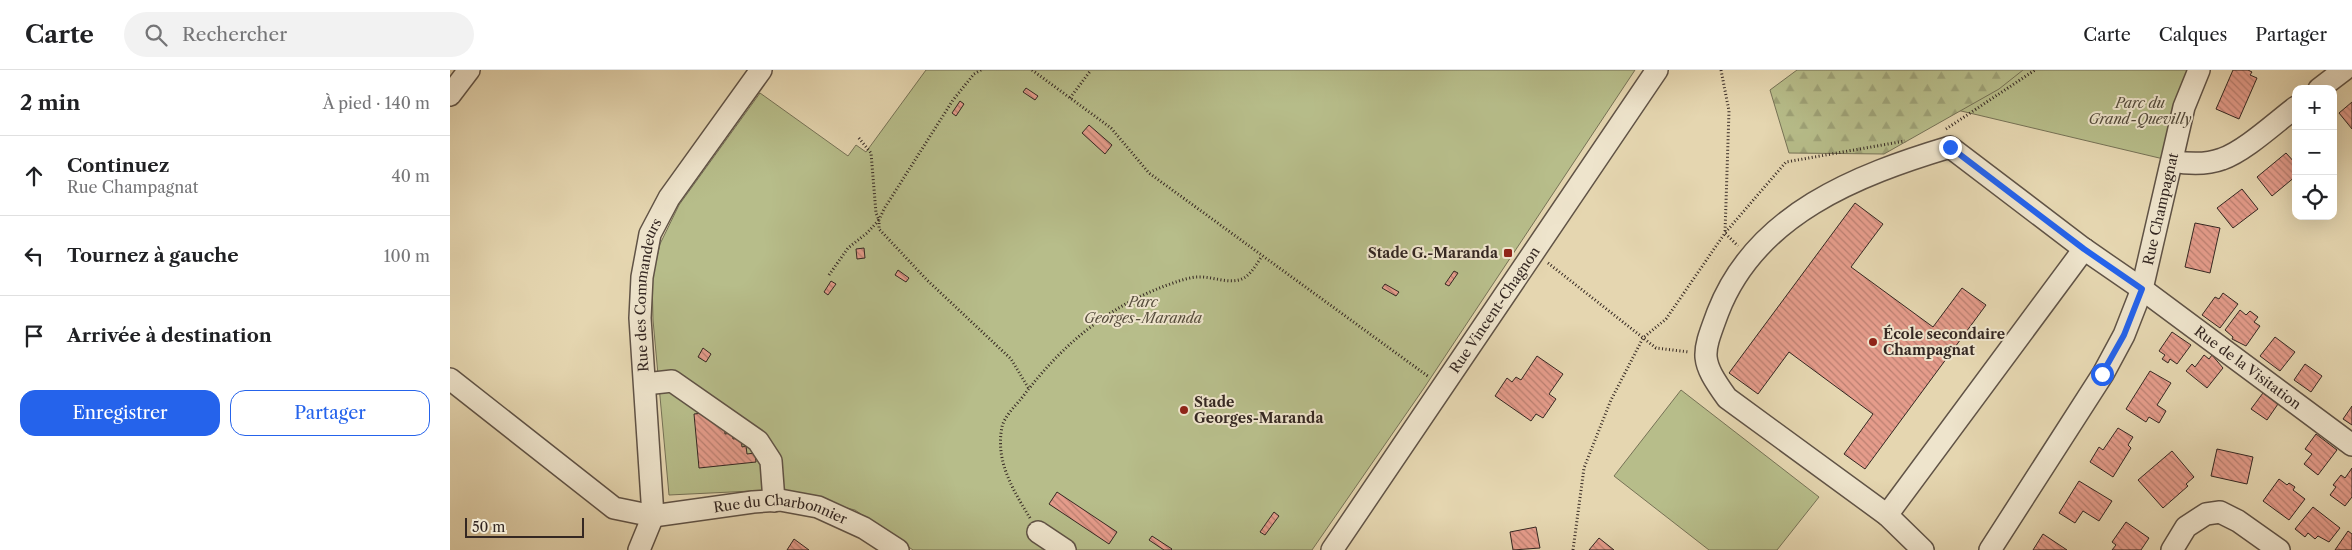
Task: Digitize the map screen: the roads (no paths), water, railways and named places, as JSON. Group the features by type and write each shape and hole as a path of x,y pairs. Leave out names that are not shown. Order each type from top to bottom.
{"street":[{"path":"450,95 469,70"},
{"name":"Rue des Commandeurs","path":"639,550 653,516 641,310 642,276 650,234 669,198 761,70"},
{"name":"Rue Vincent-Chagnon","path":"1332,550 1657,70"},
{"name":"Rue Champagnat","path":"1990,550 2102,374 2124,335 2142,289 2184,107 2198,70"},
{"path":"2324,85 2344,70"},
{"path":"2172,161 2190,164 2223,159 2292,109"},
{"name":"Rue de la Visitation","path":"1887,515 1727,398 1712,378 1704,353 1723,300 1749,257 1763,241 1792,215 1892,164 1950,147 2084,249 2142,289 2352,445"},
{"path":"1923,550 1887,515 2084,249"},
{"name":"Rue du Charbonnier","path":"450,379 614,508 653,516 753,502 774,501 818,507 864,528 898,550"},
{"path":"645,384 672,381 758,441 771,462 774,501"},
{"path":"2172,550 2186,527 2206,514 2220,512 2238,521 2279,550"},
{"path":"1038,532 1064,550"}],"place":[{"name":"Stade G.-Maranda","path":"1508,253"},
{"name":"École secondaire Champagnat","path":"1873,342"},
{"name":"Stade Georges-Maranda","path":"1184,410"}],"park label":[{"name":"Parc du Grand-Quevilly","path":"2140,112"},
{"name":"Parc Georges-Maranda","path":"1143,310"}]}
